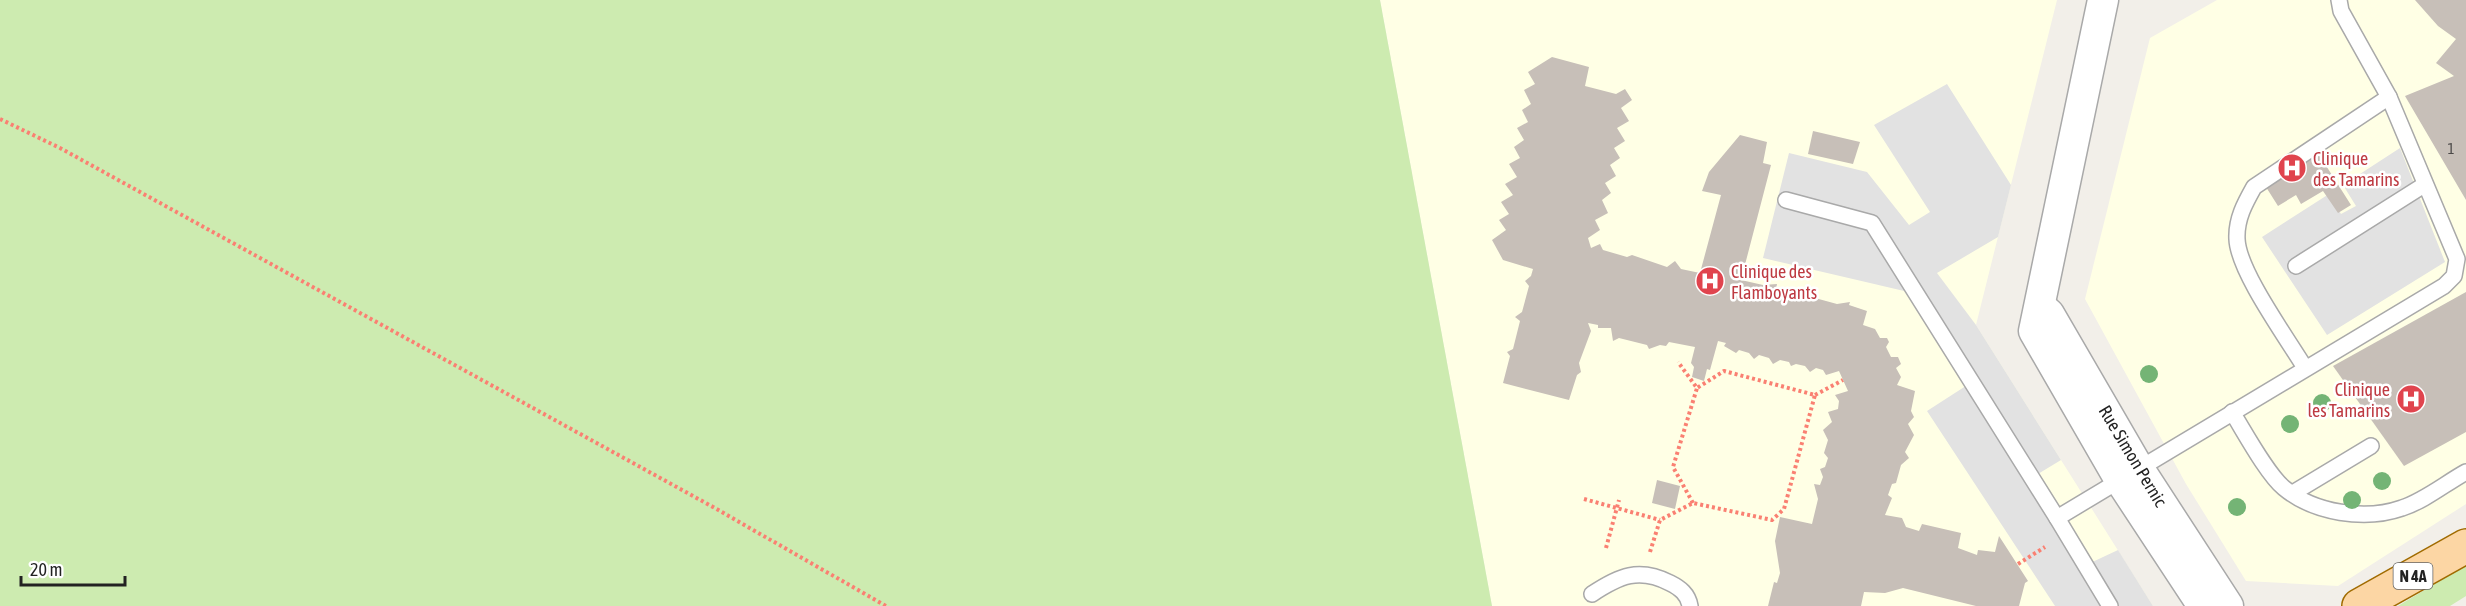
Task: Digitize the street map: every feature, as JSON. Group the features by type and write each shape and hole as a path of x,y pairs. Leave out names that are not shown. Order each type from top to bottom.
{"main road":[{"name":"N 4A","path":"2359,606 2466,546"}],"street":[{"name":"Rue Simon Pernic","path":"2103,0 2040,306 2049,314 2129,474 2203,606"},
{"name":"Rue Simon Pernic","path":"2129,474 2228,606"}],"lane":[{"path":"2057,518 2444,286 2454,276 2457,259 2388,97 2338,0"},
{"path":"2305,368 2245,269 2237,239 2241,211 2254,187 2388,97"},
{"path":"2296,266 2424,185"},
{"path":"1786,200 1872,223 2110,606"},
{"path":"2232,412 2283,487 2323,507 2343,512 2375,514 2403,508 2466,472"},
{"path":"2293,493 2371,446"},
{"path":"1592,594 1614,579 1653,574 1682,589 1690,606"}],"path":[{"path":"0,119 60,148 164,205 712,507 886,606"},
{"path":"1678,362 1697,388"},
{"path":"1693,503 1673,467 1697,388 1724,371 1815,395 1843,380"},
{"path":"1584,499 1660,520 1693,503 1772,520 1784,509 1815,395"},
{"path":"1606,548 1619,500"},
{"path":"1643,574 1660,520"},
{"path":"2018,564 2066,532"}],"shaded area":[{"name":"Clinique des Flamboyants","path":"1380,0 2057,0 1976,325 2153,606 1492,606"},
{"name":"Clinique des Tamarins","path":"2217,0 2466,0 2466,504 2338,586 2246,581 2186,484 2085,299 2150,38"},
{"path":"1947,84 2011,185 1998,237 1937,273 1976,325 2061,460 2033,477 2086,565 2118,550 2153,606 2055,606 1927,411 1972,382 1917,294 1763,258 1789,153 1867,172 1909,225 1930,212 1874,125"},
{"path":"2400,148 2445,262 2327,335 2262,237 2329,194 2341,214 2356,206 2343,185"}],"green space":[{"path":"0,0 1380,0 1492,606 0,606"},
{"path":"2466,565 2466,596 2450,606 2398,606"}],"building":[{"path":"2415,0 2466,0 2466,200 2405,96 2454,76 2436,63 2456,39 2438,26"},
{"path":"1552,57 1589,67 1585,86 1616,94 1625,89 1632,100 1621,108 1629,121 1617,128 1625,141 1614,148 1620,158 1610,165 1616,176 1605,183 1611,193 1602,200 1608,213 1595,220 1600,230 1588,238 1591,248 1600,244 1603,250 1627,257 1632,255 1667,267 1675,261 1681,269 1700,273 1721,195 1702,191 1709,172 1740,135 1767,142 1763,163 1771,165 1741,280 1763,285 1777,284 1776,289 1816,295 1815,298 1837,304 1850,302 1849,305 1867,311 1863,325 1875,329 1880,338 1887,338 1889,342 1886,347 1891,357 1898,357 1901,364 1896,368 1901,377 1897,385 1915,391 1911,411 1914,417 1908,424 1914,435 1905,452 1909,458 1901,465 1896,483 1892,484 1888,495 1892,498 1885,515 1902,518 1906,527 1919,531 1922,524 1961,533 1958,548 1977,555 1978,550 1995,552 1999,536 2028,581 2025,583 2019,606 1976,606 1903,588 1885,593 1864,592 1861,606 1768,606 1774,582 1777,583 1780,573 1775,541 1780,517 1812,524 1818,499 1814,484 1820,485 1823,477 1820,469 1825,467 1828,458 1824,453 1828,440 1823,430 1832,422 1828,412 1838,409 1839,401 1835,395 1848,391 1839,371 1826,375 1823,370 1816,368 1810,372 1805,366 1796,364 1791,366 1789,362 1780,360 1773,364 1769,358 1759,355 1754,359 1749,353 1739,350 1736,353 1724,346 1726,343 1718,341 1710,370 1707,369 1704,381 1692,377 1694,367 1691,363 1695,347 1669,342 1666,346 1660,345 1649,349 1647,345 1619,338 1613,341 1611,328 1598,328 1598,325 1588,323 1591,331 1579,363 1581,372 1577,375 1569,400 1503,383 1510,356 1507,352 1513,349 1520,321 1515,317 1522,312 1529,286 1525,281 1531,276 1533,269 1503,260 1492,240 1506,230 1499,220 1509,214 1501,202 1513,195 1505,184 1517,177 1509,164 1520,158 1514,147 1524,140 1517,128 1528,122 1522,110 1531,104 1524,90 1535,84 1528,72"},
{"path":"1813,131 1860,142 1853,164 1808,154"},
{"path":"2318,153 2351,205 2338,213 2323,191 2301,204 2296,195 2278,206 2266,187"},
{"name":"Clinique les Tamarins","path":"2466,292 2466,432 2404,466 2333,366"},
{"path":"1657,480 1680,486 1675,509 1652,503"}],"place":[{"name":"Clinique des Tamarins","path":"2292,168"},
{"name":"Clinique des Flamboyants","path":"1710,281"},
{"name":"Clinique les Tamarins","path":"2411,399"}]}
